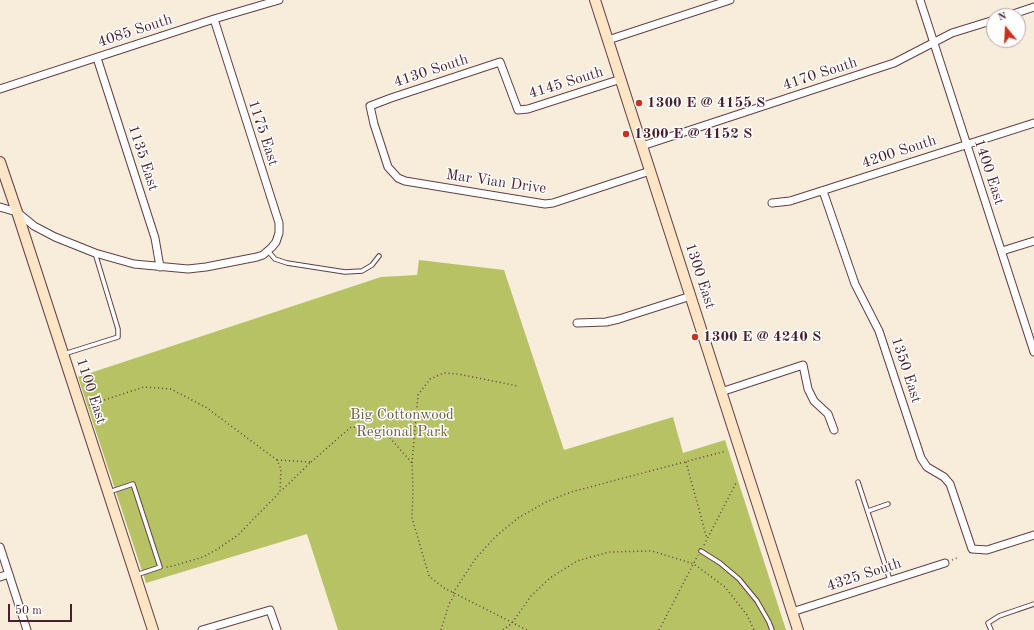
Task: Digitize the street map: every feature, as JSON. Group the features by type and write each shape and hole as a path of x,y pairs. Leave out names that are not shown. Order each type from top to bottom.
{"main road":[{"name":"1300 East","path":"595,0 798,630"},
{"name":"1100 East","path":"0,162 18,212 153,630"}],"street":[{"name":"4085 South","path":"0,89 279,0"},
{"path":"608,40 730,0"},
{"name":"1400 East","path":"920,0 1034,352"},
{"name":"1175 East","path":"214,20 279,224 279,233 276,242 268,251"},
{"name":"4170 South","path":"642,146 894,63 952,33 986,22"},
{"name":"1135 East","path":"97,58 155,238 160,267"},
{"name":"4130 South","path":"388,167 374,124 370,106 500,62 518,110"},
{"name":"4145 South","path":"518,110 528,109 621,79"},
{"name":"4200 South","path":"772,203 790,202 1034,123"},
{"name":"Mar Vian Drive","path":"388,167 398,178 405,181 545,204 650,171"},
{"name":"1350 East","path":"823,191 855,284 879,331 921,458 927,467 944,478 950,484 972,549 987,550 1034,535"},
{"path":"0,208 18,212 34,226 55,237 95,253 134,264 188,269 257,257 268,251"},
{"path":"1002,251 1034,241"},
{"path":"577,324 619,320 691,296"},
{"path":"721,392 803,365 808,389 814,401 828,414 834,430"},
{"path":"0,547 27,630"},
{"name":"4325 South","path":"792,612 945,563"},
{"path":"0,577 9,574"},
{"path":"202,630 270,610 277,630"}],"lane":[{"path":"268,251 275,259 287,263 345,272 362,270 372,265 379,256"},
{"path":"63,354 118,337 118,329 95,253"},
{"path":"858,482 890,581"},
{"path":"108,492 133,484 160,567 134,575"},
{"path":"868,511 888,504"},
{"path":"701,551 720,563 739,579 757,601 772,630"},
{"path":"990,630 988,623 999,616 1034,604"}],"path":[{"path":"518,386 458,374 444,373 430,379 418,395 412,463 412,518 416,537 429,576 444,588 527,630"},
{"path":"88,406 144,388 171,389 207,408 277,460 281,469 280,492"},
{"path":"160,567 173,566 202,557 216,550 238,535 311,462 351,427 382,429 412,463"},
{"path":"441,630 454,593 476,558 495,537 518,518 546,502 570,492 726,451"},
{"path":"277,460 311,462"},
{"path":"686,462 706,539"},
{"path":"502,630 512,623 535,591 550,578 577,561 609,552 652,551 694,564 725,586 747,615 754,630"}],"green space":[{"name":"Big Cottonwood Regional Park","path":"419,260 504,270 564,450 673,417 683,453 725,440 786,630 338,630 307,534 146,583 78,377 381,277 417,275"}],"place":[{"name":"1300 E @ 4155 S","path":"639,103"},
{"name":"1300 E @ 4152 S","path":"626,134"},
{"name":"1300 E @ 4240 S","path":"695,337"}]}
